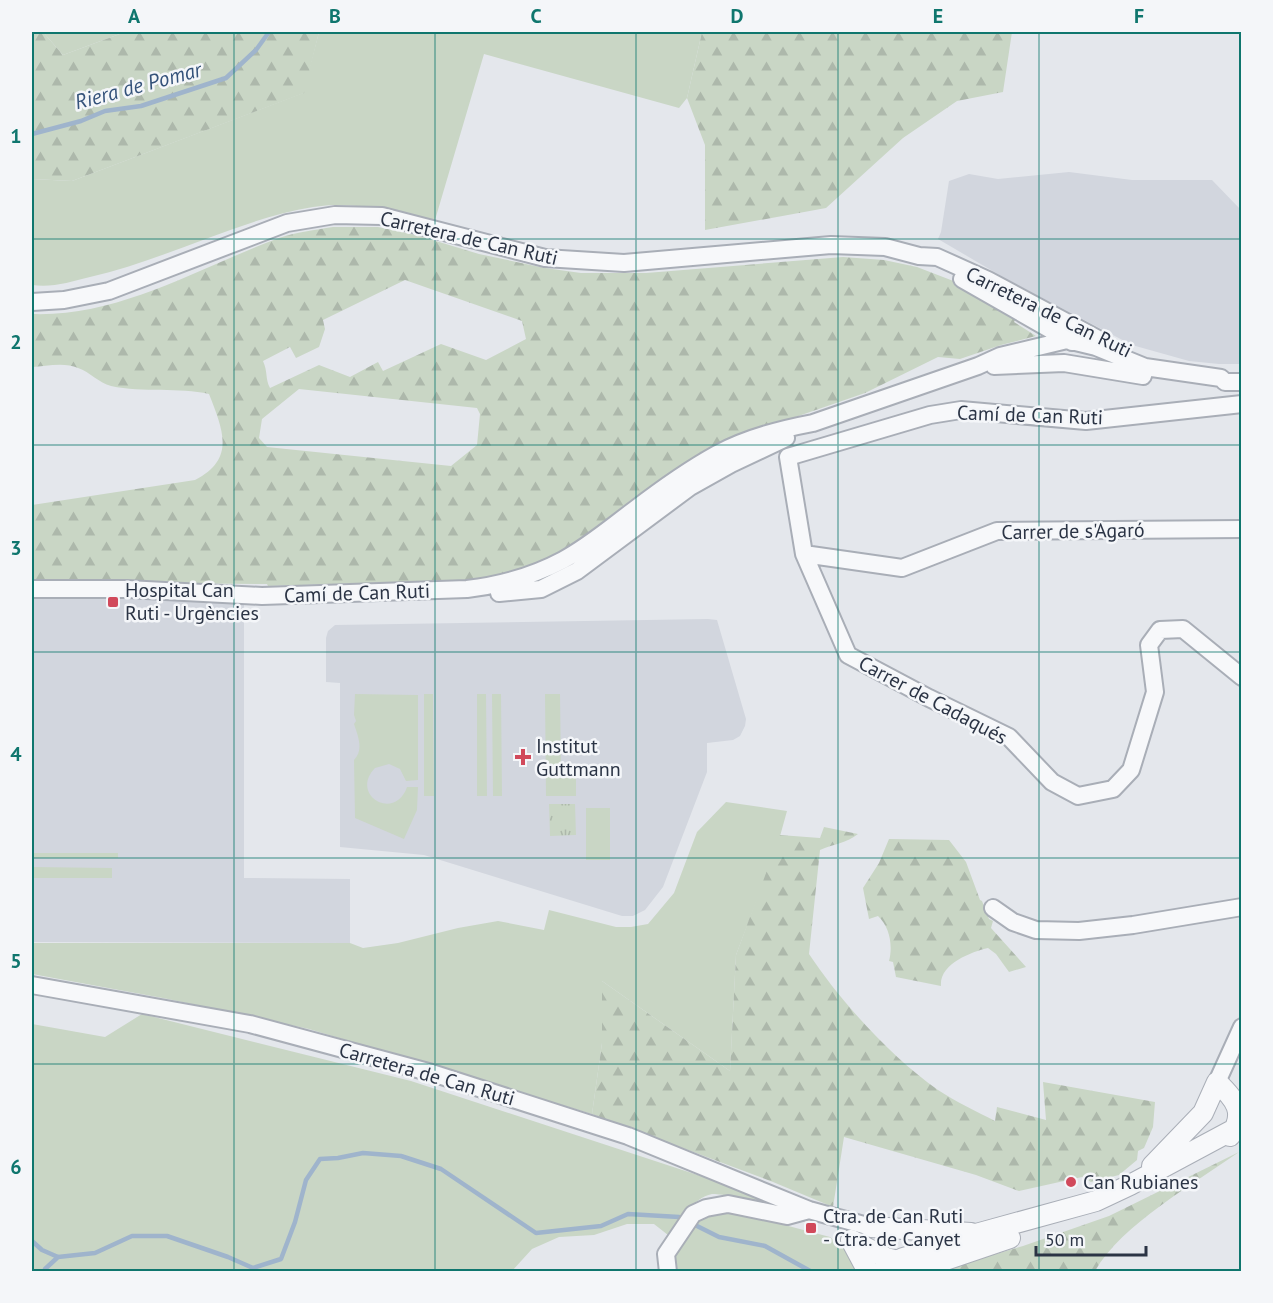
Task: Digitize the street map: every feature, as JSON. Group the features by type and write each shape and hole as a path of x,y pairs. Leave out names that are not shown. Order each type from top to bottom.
{"street":[{"name":"Carretera de Can Ruti","path":"32,302 64,300 100,293 287,223 335,215 382,216 545,258 624,263 831,245 885,248 937,257 978,276 1100,341 1178,372"},
{"name":"Carretera de Can Ruti","path":"919,255 1067,340 1143,376 1219,387 1234,382"},
{"name":"Carretera de Can Ruti","path":"1067,340 1096,347 1145,367 1234,382"},
{"name":"Camí de Can Ruti","path":"32,589 127,589 262,596 467,589 510,582 565,559 667,486 719,453 770,433 813,423 978,366 1000,356 1067,340"},
{"name":"Camí de Can Ruti","path":"978,366 1064,363 1143,376"},
{"name":"Camí de Can Ruti","path":"788,457 930,415 954,411 979,410 1086,421 1242,404"},
{"name":"Camí de Can Ruti","path":"467,589 497,593 541,589 581,567 681,494 730,464 813,423"},
{"name":"Camí de Can Ruti","path":"681,494 694,476 716,462 730,449"},
{"name":"Carrer de Cadaqués","path":"788,457 804,554 848,656 1009,737 1052,782 1078,796 1113,789 1131,770 1155,692 1149,645 1160,630 1183,629 1242,677"},
{"name":"Camí de Can Ruti","path":"581,567 584,558 629,522 633,510"},
{"name":"Carrer de s'Agaró","path":"804,554 902,568 998,531 1242,529"},
{"name":"Camí de Can Ruti","path":"528,576 539,577 569,566 581,567"},
{"path":"993,908 1013,922 1036,930 1079,931 1133,925 1242,907"},
{"name":"Carretera de Can Ruti","path":"32,985 250,1024 432,1073 628,1136 809,1210 872,1227"},
{"path":"1118,1191 1155,1163 1203,1113 1242,1027"},
{"path":"1217,1082 1238,1099 1240,1131"},
{"path":"1203,1113 1223,1128 1240,1131"},
{"path":"894,1269 969,1245 996,1242 1073,1222 1179,1170 1189,1161 1240,1131"},
{"path":"894,1269 976,1234 1096,1201 1240,1131"},
{"path":"668,1272 666,1254 680,1230 693,1214 706,1208 728,1204 787,1216 809,1210"},
{"name":"Carretera de Can Ruti","path":"809,1210 851,1240"},
{"path":"872,1227 894,1240 900,1250 894,1269"},
{"path":"872,1227 976,1234"},
{"path":"851,1240 894,1269"},
{"path":"851,1240 868,1272"}],"shaded area":[{"path":"1069,172 1132,180 1212,180 1241,210 1241,364 1189,361 1132,345 1008,280 938,239 949,181 969,174 998,179"},
{"path":"148,595 244,605 244,878 350,879 350,943 32,942 32,598"},
{"name":"Institut Guttmann","path":"717,620 746,719 745,726 740,736 733,740 707,743 707,772 663,887 645,910 633,916 622,916 424,855 340,847 340,683 326,682 326,638 328,631 335,625"}],"green space":[{"path":"32,32 43,32 63,55 125,32 319,32 304,93 72,181 32,179"},
{"path":"43,32 125,32 63,55"},
{"path":"319,32 702,32 687,98 679,108 484,54 435,220 359,206 313,207 256,221 118,270 61,284 32,285 32,179 72,181 303,93"},
{"path":"702,32 1012,32 1003,92 957,101 903,138 826,208 705,230 705,145 687,98"},
{"path":"333,227 378,227 416,235 479,254 581,273 646,273 843,257 884,260 917,267 969,287 1016,318 1014,322 1036,336 960,359 938,357 865,393 784,421 570,551 565,549 540,561 541,566 497,579 268,586 267,584 32,582 32,505 195,480 208,472 216,463 223,443 222,431 209,394 111,386 82,370 67,365 32,367 32,314 65,313 96,308 158,288 279,238","holes":["405,280 522,321 526,339 486,360 441,344 383,371 378,362 350,377 319,365 270,388 263,361 290,347 296,358 319,347 325,329 323,320","299,389 477,408 480,414 477,445 451,466 267,447 259,438 262,419"]},
{"path":"355,694 418,695 418,780 406,781 400,769 389,764 375,768 368,778 367,787 377,801 393,803 401,797 407,787 418,787 417,810 404,839 355,818 354,760 359,747 354,724 356,721"},
{"path":"424,694 433,694 434,796 424,796"},
{"path":"477,694 486,694 487,796 477,796"},
{"path":"492,694 501,694 502,796 493,796"},
{"path":"545,694 560,694 561,770 576,771 576,796 546,796"},
{"path":"726,802 787,811 777,847 736,955 730,1071 602,981 602,1043 592,1114 309,1029 168,999 32,974 32,943 350,943 363,948 398,943 498,921 544,930 549,910 616,927 648,924 674,893 697,832"},
{"path":"549,804 575,804 576,835 550,836"},
{"path":"586,808 610,808 610,860 586,860"},
{"path":"824,827 858,834 820,850 809,954 836,991 868,1028 920,1077 938,1090 995,1121 997,1107 1046,1120 1043,1082 1155,1102 1153,1127 1144,1148 1138,1151 1137,1160 1119,1175 1091,1182 1082,1177 1019,1191 976,1175 844,1137 833,1207 592,1114 602,1043 602,981 730,1071 736,955 780,835 820,838"},
{"path":"889,839 949,840 966,862 980,900 989,919 993,921 991,928 1026,967 1009,972 996,954 988,948 957,960 945,971 941,986 896,977 893,962 889,961 891,949 888,931 878,916 869,919 863,888 879,863"},
{"path":"32,853 118,853 118,858 32,858"},
{"path":"32,867 112,868 112,878 32,878"},
{"path":"142,1014 411,1081 716,1181 777,1205 712,1194 692,1205 668,1235 654,1224 627,1224 594,1235 559,1237 532,1249 512,1271 32,1271 32,1024 105,1037"},
{"path":"1239,1152 1141,1221 1107,1254 1095,1271 935,1272 1023,1246 1109,1216"},
{"path":"721,1208 830,1237 848,1252 860,1271 672,1272 676,1253 697,1214"}],"waterway":[{"name":"Riera de Pomar","path":"32,134 81,121 105,111 141,106 226,78 256,50 269,32"},
{"path":"32,1241 42,1250 58,1257 95,1253 132,1236 167,1236 253,1268 281,1259 295,1222 306,1180 320,1159 363,1153 401,1156 441,1169 536,1233 601,1226 628,1214 679,1217 719,1237 765,1246 812,1272"},
{"path":"45,1272 45,1269 58,1257"}],"place":[{"name":"Hospital Can Ruti - Urgències","path":"113,602"},
{"name":"Institut Guttmann","path":"523,757"},
{"name":"Can Rubianes","path":"1071,1182"},
{"name":"Ctra. de Can Ruti - Ctra. de Canyet","path":"811,1228"}]}
